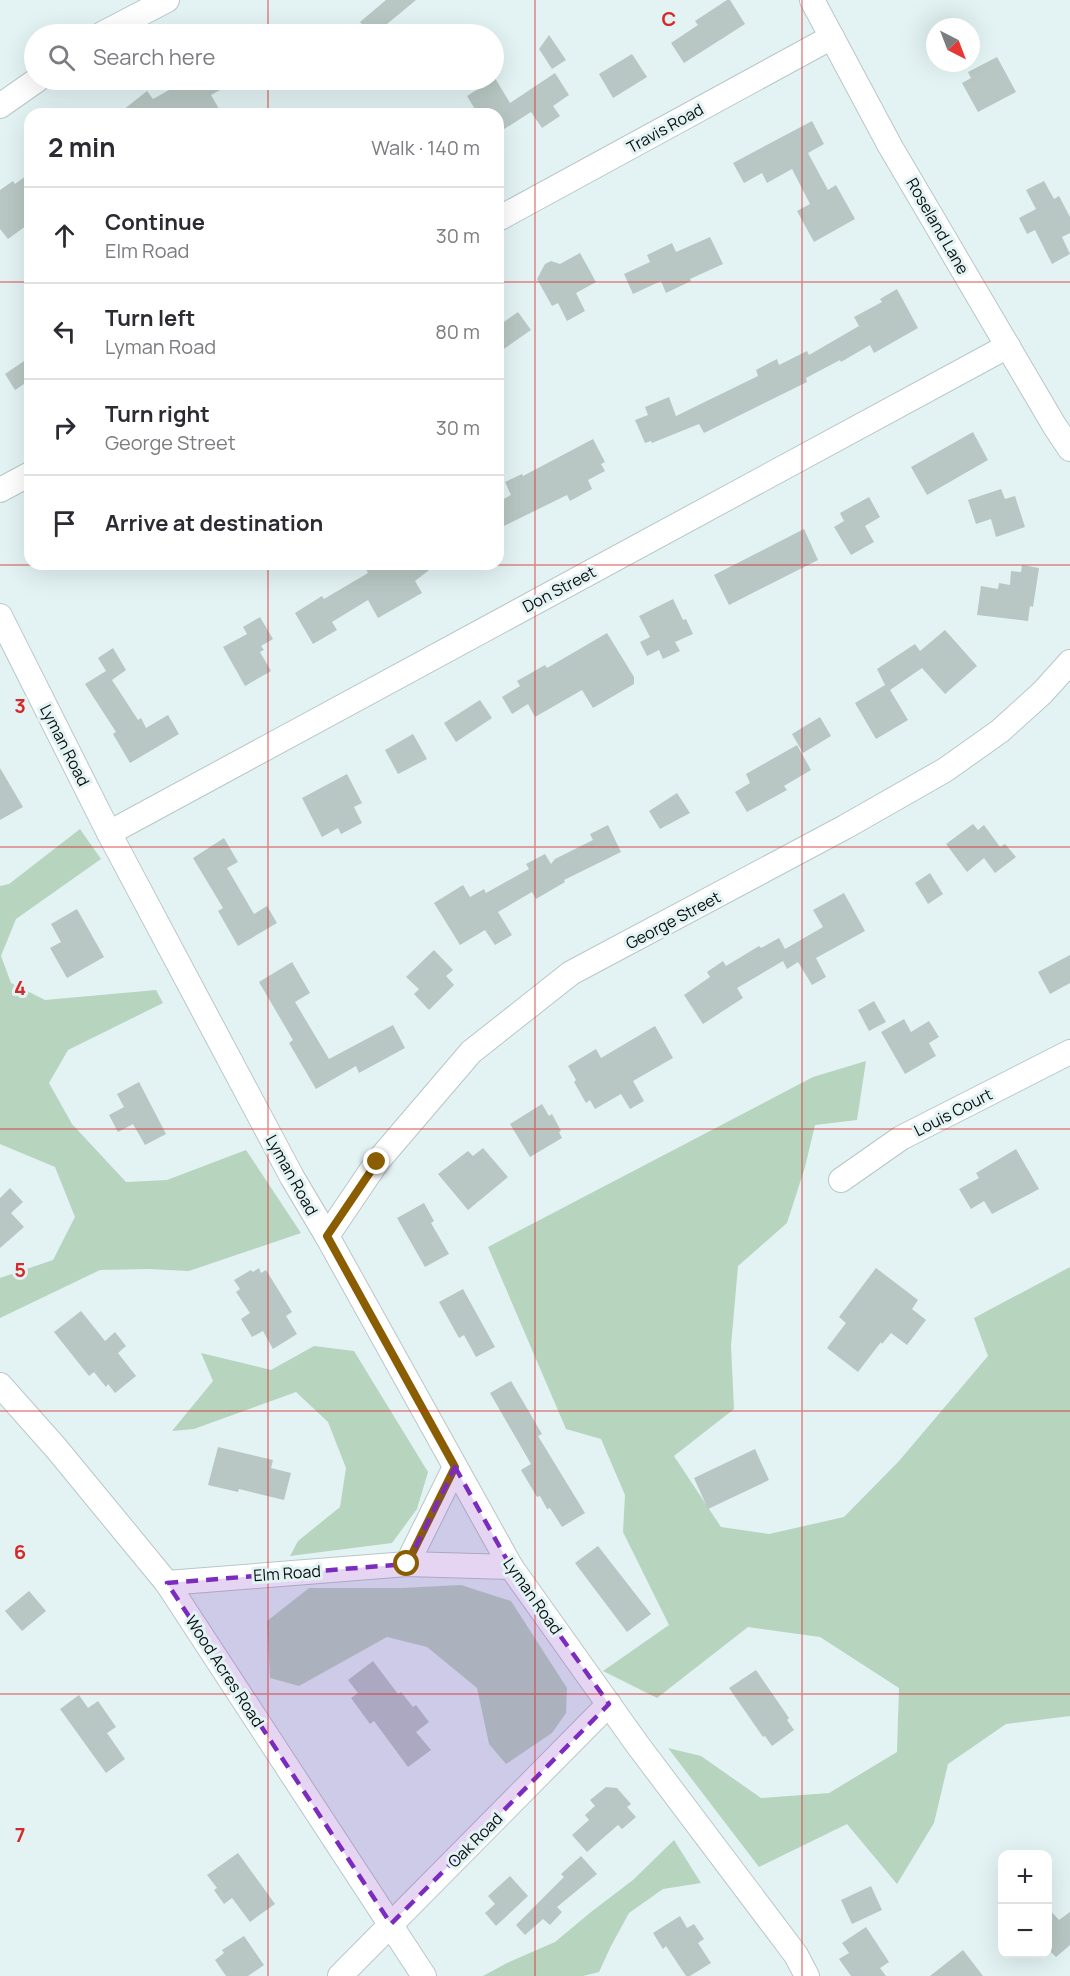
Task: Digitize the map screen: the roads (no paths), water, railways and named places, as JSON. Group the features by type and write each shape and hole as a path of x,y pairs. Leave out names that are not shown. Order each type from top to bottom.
{"street":[{"path":"121,24 167,0"},
{"name":"Roseland Lane","path":"812,0 890,146 1070,449"},
{"name":"Travis Road","path":"504,216 832,37"},
{"path":"0,106 24,89"},
{"name":"Don Street","path":"109,832 1008,346"},
{"path":"0,490 24,477"},
{"name":"Lyman Road","path":"0,616 109,832 292,1177 511,1567 637,1744 796,1955 807,1976"},
{"name":"George Street","path":"327,1236 377,1162 471,1052 561,980 845,827 945,770 1000,731 1042,693 1070,662"},
{"name":"Louis Court","path":"841,1180 901,1138 1070,1052"},
{"name":"Wood Acres Road","path":"0,1385 56,1448 167,1583 424,1976"},
{"path":"407,1564 455,1467"},
{"name":"Elm Road","path":"167,1583 407,1564 511,1567"},
{"name":"Oak Road","path":"340,1976 609,1704"}]}
